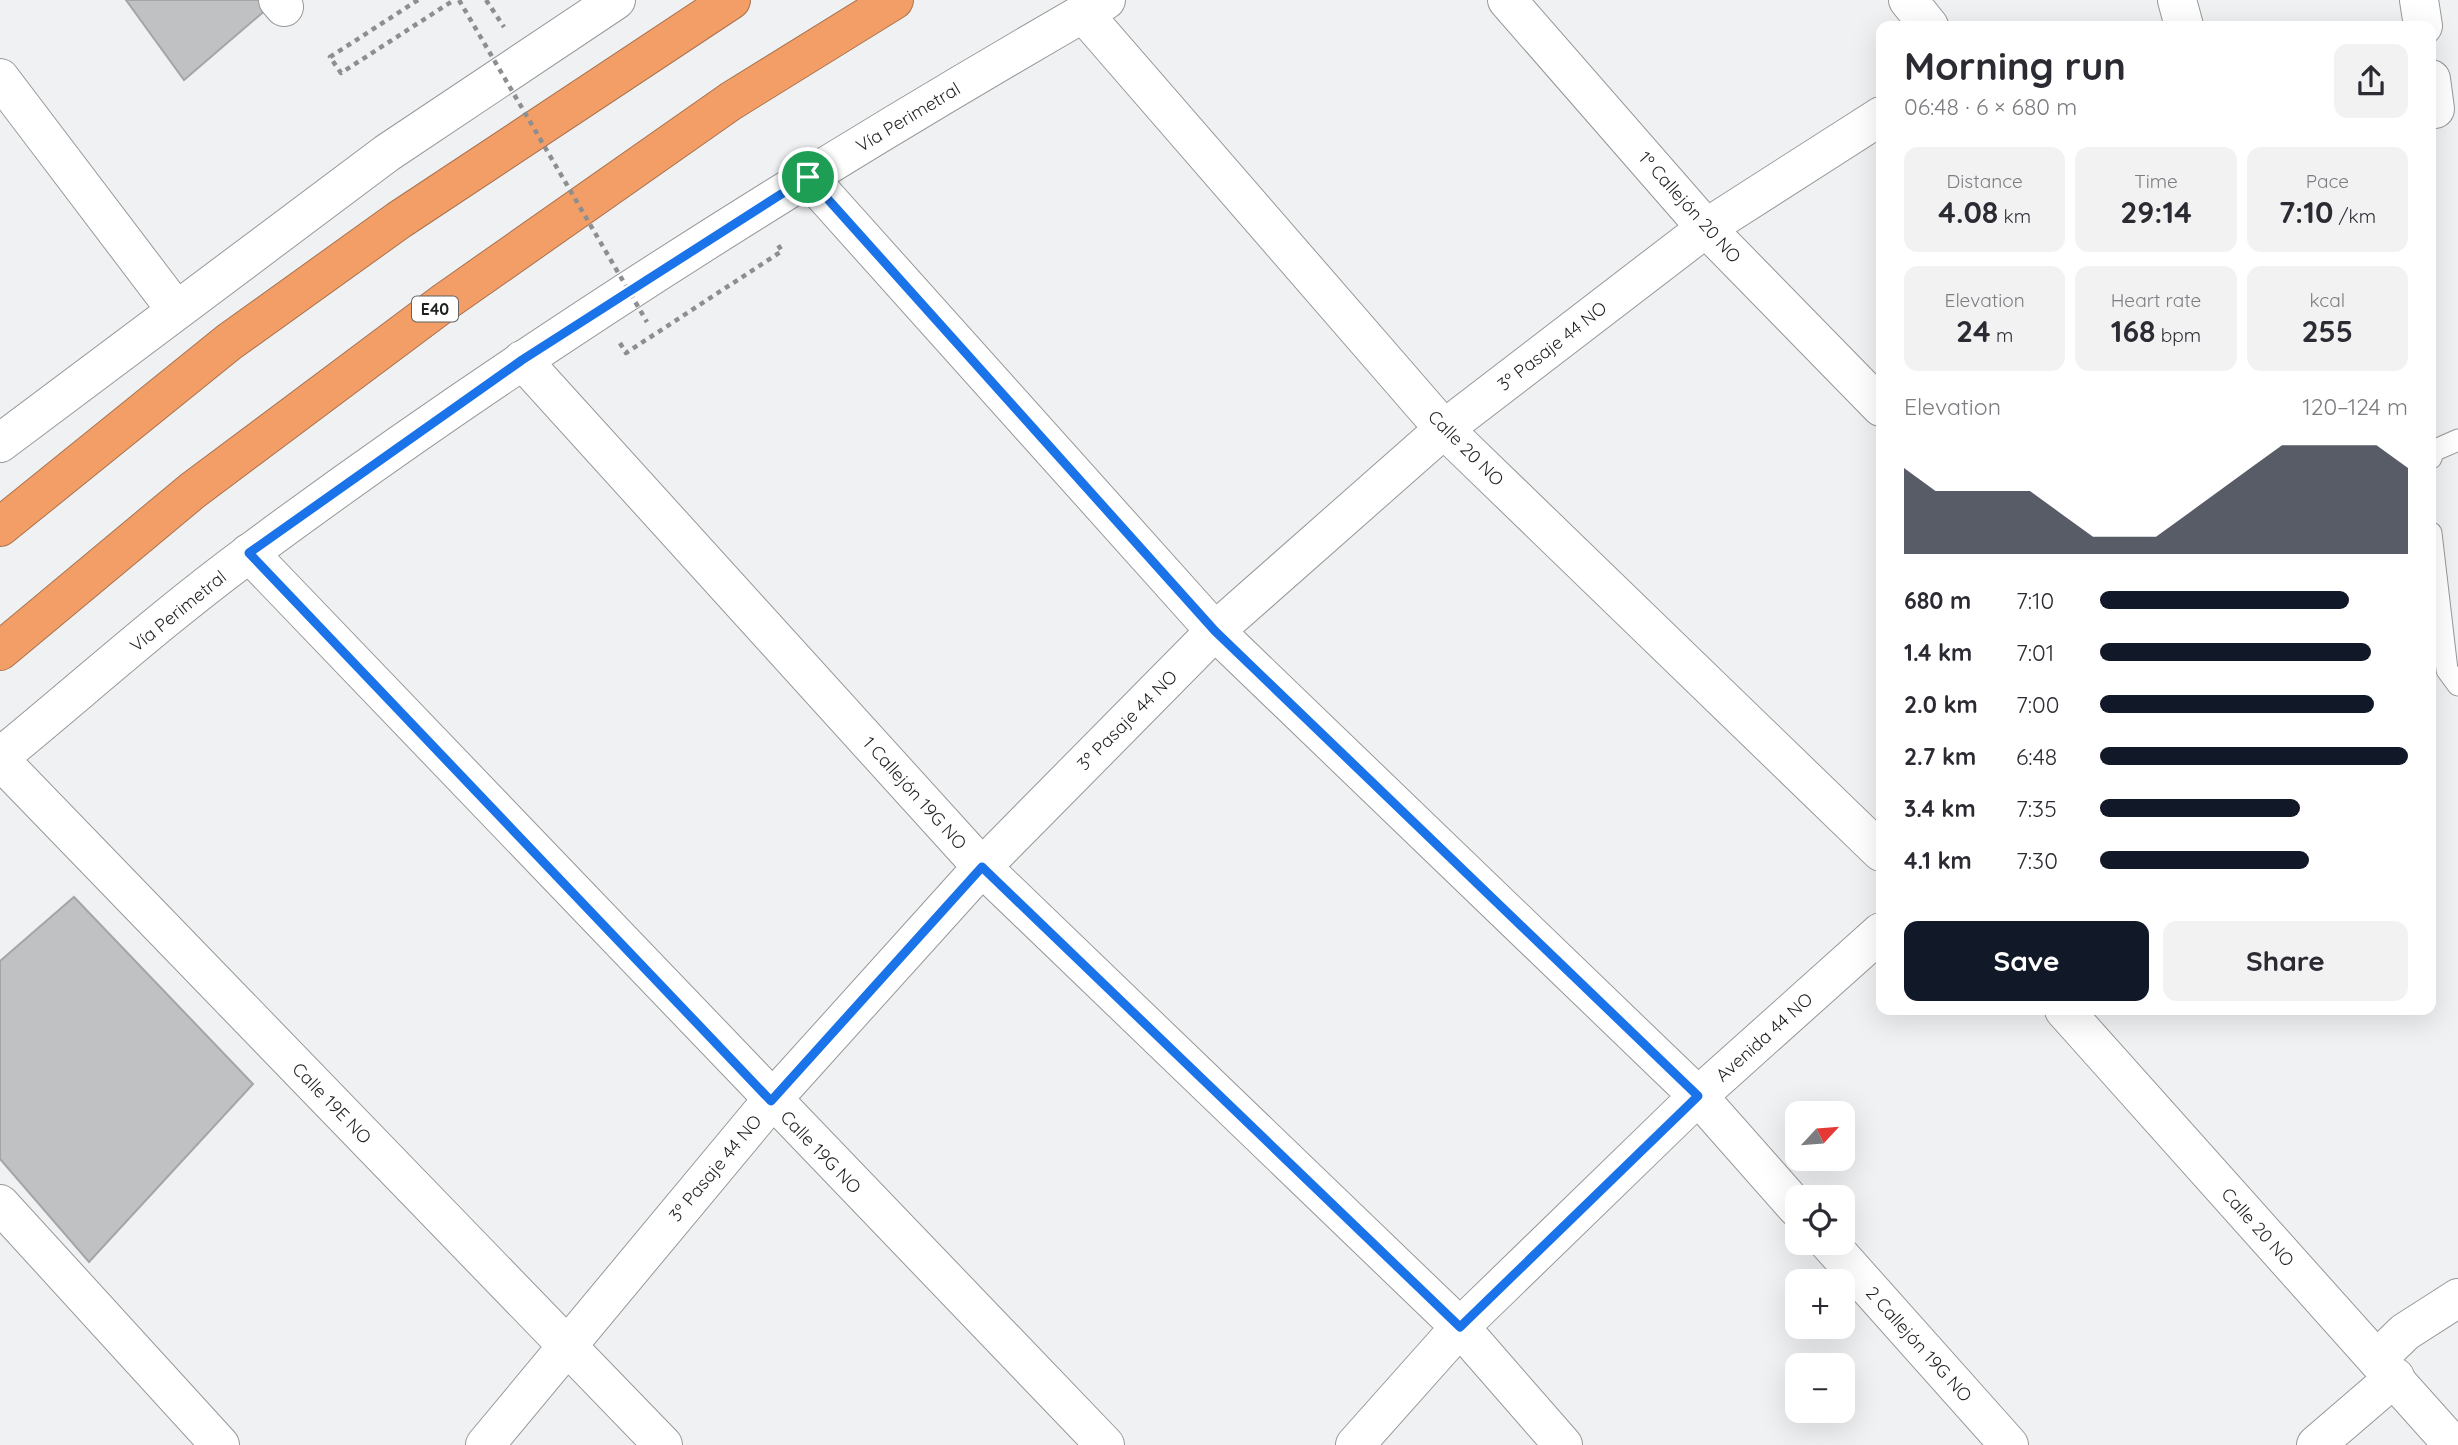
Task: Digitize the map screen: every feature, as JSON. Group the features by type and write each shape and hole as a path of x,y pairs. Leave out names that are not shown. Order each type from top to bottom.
{"highway":[{"path":"0,527 229,342 422,205 731,0"},
{"name":"E40","path":"0,651 192,492 446,301 731,101 894,0"}],"street":[{"name":"1º Callejón 20 NO","path":"1507,0 1706,228 1876,402"},
{"path":"1908,0 1925,21"},
{"path":"2177,0 2183,21"},
{"path":"2418,0 2422,21"},
{"path":"0,443 387,153 613,1"},
{"name":"Vía Perimetral","path":"0,759 249,553 522,360 808,177 1095,6"},
{"name":"Calle 20 NO","path":"1095,6 1444,429 1876,847"},
{"path":"0,78 176,310"},
{"name":"3º Pasaje 44 NO","path":"485,1445 771,1101 982,867 1215,631 1444,429 1706,228 1876,119"},
{"path":"808,177 1215,631 1698,1096 1785,1194"},
{"name":"1 Callejón 19G NO","path":"522,360 982,867 1460,1327 1563,1445"},
{"name":"Calle 19G NO","path":"249,553 771,1101 1105,1445"},
{"name":"Calle 19E NO","path":"0,759 663,1445"},
{"name":"Avenida 44 NO","path":"1355,1445 1460,1327 1698,1096 1876,936"},
{"name":"Calle 20 NO","path":"2068,1015 2453,1445"},
{"path":"0,1204 220,1445"},
{"name":"2 Callejón 19G NO","path":"1840,1255 2009,1445"},
{"path":"2316,1445 2386,1368 2405,1332 2458,1298"}],"lane":[{"path":"2436,450 2458,440"},
{"path":"2436,576 2447,670 2458,685"}],"path":[{"path":"418,0 330,58 341,74 454,0"},
{"path":"459,0 647,322"}],"building":[{"path":"126,0 262,0 268,8 184,80"},
{"path":"74,897 253,1084 89,1262 0,1159 0,961"}],"route":[{"path":"808,177 1215,631 1698,1096 1460,1327 982,867 771,1101 249,553 522,360 808,177"}]}
